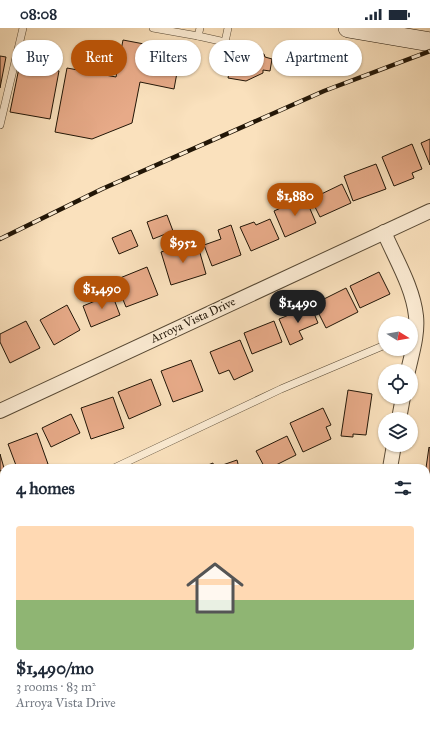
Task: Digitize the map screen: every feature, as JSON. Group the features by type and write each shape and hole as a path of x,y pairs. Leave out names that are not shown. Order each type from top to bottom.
{"main road":[{"path":"348,28 430,42"}],"street":[{"name":"Arroya Vista Drive","path":"0,411 430,211"},
{"path":"384,232 410,293 416,316"},
{"path":"391,464 393,452"}],"lane":[{"path":"0,125 23,28"},
{"path":"153,28 225,42 228,28"},
{"path":"198,36 200,28"},
{"path":"122,464 281,389 378,348"}],"building":[{"path":"127,41 135,42 135,76 176,76 174,89 140,82 132,123 92,139 55,132 67,68 71,69 71,76 127,76"},
{"path":"264,54 265,57 272,59 270,71 264,70"},
{"path":"0,56 6,57 0,88"},
{"path":"17,76 58,76 50,119 10,112"},
{"path":"228,76 257,76 246,81 228,78"},
{"path":"430,139 430,165 421,143"},
{"path":"412,144 422,169 412,173 414,178 394,186 382,157"},
{"path":"376,164 386,189 353,201 344,176"},
{"path":"342,184 351,203 320,217 311,199"},
{"path":"305,197 316,223 285,237 274,211"},
{"path":"167,215 173,231 153,239 147,222"},
{"path":"270,219 279,239 251,251 240,227 254,222 256,225"},
{"path":"231,225 241,255 212,266 204,245 221,239 218,230"},
{"path":"131,230 138,246 119,254 112,238"},
{"path":"188,244 192,255 200,253 206,274 171,285 161,252"},
{"path":"147,267 158,295 126,307 115,280"},
{"path":"379,272 390,294 360,308 350,286"},
{"path":"346,288 358,312 326,328 314,304"},
{"path":"112,294 120,315 91,327 83,306"},
{"path":"67,305 80,330 54,345 40,320"},
{"path":"311,306 318,323 299,331 303,339 290,345 279,319"},
{"path":"26,321 40,348 10,363 0,342 0,334"},
{"path":"274,321 282,342 252,354 244,333"},
{"path":"240,340 253,371 234,380 229,370 219,374 210,352"},
{"path":"191,360 203,391 173,402 161,371"},
{"path":"151,379 161,405 129,419 118,392"},
{"path":"348,390 372,394 366,435 353,434 353,437 341,436"},
{"path":"113,397 124,428 91,439 81,408"},
{"path":"323,408 331,425 326,427 331,439 303,452 290,423"},
{"path":"71,414 80,433 51,447 42,428"},
{"path":"37,433 48,464 16,464 8,444"},
{"path":"287,436 296,455 278,464 263,464 256,451"},
{"path":"429,447 430,464 427,464"},
{"path":"0,454 3,464 0,464"},
{"path":"237,460 238,464 226,464"}],"railway":[{"path":"0,239 102,189 324,91 430,51"}]}
